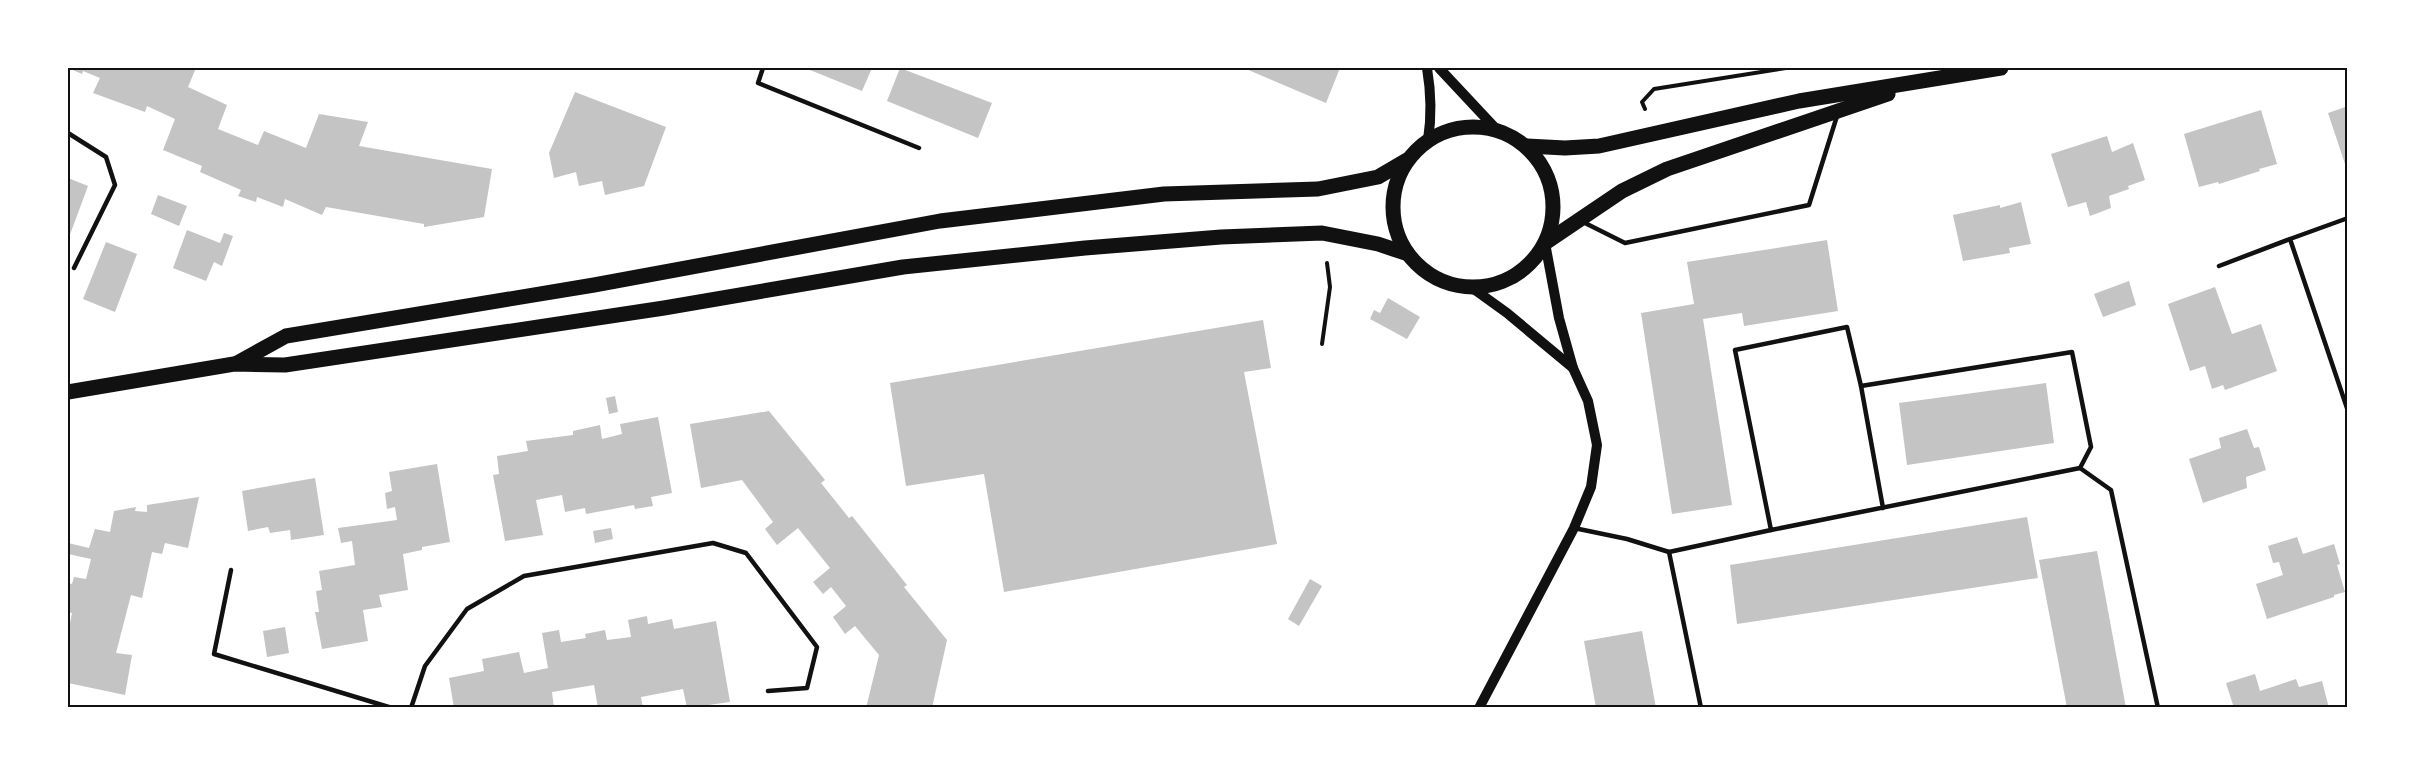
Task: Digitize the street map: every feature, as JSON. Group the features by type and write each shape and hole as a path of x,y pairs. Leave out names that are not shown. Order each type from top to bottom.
{"main road":[{"path":"1527,146 1565,148 1599,146 1799,101 2001,68"},
{"path":"1545,243 1622,192 1667,169 1838,112 1919,82"},
{"path":"234,364 286,336 594,285 940,221 1164,194 1318,189 1378,177 1407,160 1428,140 1450,129 1474,126 1497,130 1513,136 1527,146 1543,166 1553,191 1553,217 1545,243 1535,260 1519,273 1496,284 1471,287 1447,283 1425,272 1408,254 1396,232 1392,208 1396,183 1407,160"},
{"path":"68,392 234,364 285,365 675,306 903,267 1085,248 1221,237 1322,233 1378,244 1408,254"}],"street":[{"path":"1427,68 1431,102 1428,140"},
{"path":"1439,68 1497,130"},
{"path":"1479,708 1574,528 1591,487 1597,445 1588,401 1573,368 1559,318 1545,243"},
{"path":"1471,287 1507,313 1573,368"}],"lane":[{"path":"763,68 758,83 919,148"},
{"path":"1578,219 1625,243 1809,205 1838,112"},
{"path":"68,133 106,157 115,185 74,268"},
{"path":"2219,266 2348,218"},
{"path":"2290,239 2348,411"},
{"path":"1771,530 1735,350 1847,327 1861,386 1883,508"},
{"path":"1861,386 2072,352 2091,447 2080,468"},
{"path":"1574,528 1627,539 1669,552 2080,468 2111,490 2158,708"},
{"path":"411,708 425,666 467,609 524,576 713,543 746,553 817,647 807,688 768,691"},
{"path":"1669,552 1701,708"},
{"path":"231,570 214,654 392,708"}],"path":[{"path":"1642,102 1654,89 1786,68"},
{"path":"1323,344 1330,287 1328,268"}],"building":[{"path":"68,68 196,68 188,87 227,105 218,129 258,145 264,131 306,148 319,114 368,122 359,146 492,169 484,217 424,227 424,224 326,207 322,215 285,199 283,207 257,197 256,202 238,196 241,190 200,172 202,166 163,150 175,119 147,106 145,112 93,93 100,78"},
{"path":"811,68 872,68 862,91 810,70"},
{"path":"900,68 992,103 978,138 887,101"},
{"path":"1247,68 1340,68 1326,103"},
{"path":"575,92 666,127 644,186 605,195 602,181 579,186 576,172 554,178 549,153"},
{"path":"2348,106 2348,170 2347,170 2328,113"},
{"path":"2261,110 2277,164 2219,184 2218,182 2199,187 2184,134"},
{"path":"2107,136 2112,152 2133,143 2145,180 2109,196 2111,208 2090,216 2086,202 2068,207 2051,154"},
{"path":"68,178 88,186 68,240"},
{"path":"158,195 187,206 179,226 151,214"},
{"path":"2021,202 2031,244 2009,248 2010,253 1963,261 1953,215 2000,205 2000,208"},
{"path":"187,230 220,243 224,233 233,236 222,266 214,262 206,281 173,268"},
{"path":"1827,240 1838,311 1744,326 1742,313 1703,319 1732,505 1672,514 1641,313 1694,304 1687,262"},
{"path":"106,242 137,254 115,312 83,299"},
{"path":"2129,281 2136,305 2103,317 2094,294"},
{"path":"2215,287 2232,334 2261,324 2277,371 2225,390 2223,385 2212,389 2205,366 2190,371 2168,304"},
{"path":"1388,298 1420,317 1407,339 1370,319 1374,310 1380,313"},
{"path":"1263,320 1271,368 1244,372 1277,544 1004,592 984,474 906,486 890,383"},
{"path":"2046,383 2054,443 1907,465 1899,403"},
{"path":"615,396 618,412 609,414 606,398"},
{"path":"769,411 825,480 821,483 849,518 852,516 907,585 904,587 947,640 932,708 866,708 879,655 855,626 845,634 833,617 846,606 831,587 823,594 813,582 830,568 798,528 777,545 765,529 773,522 742,480 701,488 690,424"},
{"path":"658,417 672,493 651,497 653,506 635,509 634,505 586,514 585,508 565,512 562,495 536,500 543,535 505,541 493,475 499,474 497,456 528,451 526,441 573,435 573,431 600,425 602,439 622,434 620,424"},
{"path":"2247,429 2254,448 2259,447 2266,470 2246,477 2247,488 2203,503 2189,459 2221,448 2219,438"},
{"path":"437,464 450,542 422,547 422,550 403,554 408,590 379,595 382,607 363,610 368,641 322,649 315,612 319,612 316,591 322,590 319,571 355,565 352,541 341,543 338,528 397,520 395,507 387,509 385,493 392,491 389,472"},
{"path":"315,478 324,535 291,540 290,530 270,533 268,527 248,531 242,491"},
{"path":"199,497 188,548 165,543 162,554 152,552 142,598 131,595 116,653 132,655 125,695 68,683 68,633 72,613 68,612 68,583 72,584 74,577 86,579 91,559 68,554 68,543 89,548 95,529 110,532 114,511 136,507 135,511 147,512 147,505"},
{"path":"2027,517 2038,578 1737,624 1730,565"},
{"path":"611,528 613,539 595,543 593,531"},
{"path":"2297,537 2303,554 2334,544 2345,592 2267,619 2256,584 2283,575 2279,562 2273,563 2268,546"},
{"path":"2097,551 2126,708 2067,708 2039,560"},
{"path":"1310,579 1322,586 1299,626 1288,619"},
{"path":"647,616 648,624 672,619 674,629 716,621 730,702 687,708 683,689 641,697 643,708 598,708 594,685 552,692 554,708 454,708 449,678 484,671 482,659 519,652 524,673 548,668 542,633 559,630 561,642 586,638 585,634 605,630 607,640 631,637 628,620"},
{"path":"285,627 289,653 267,657 263,631"},
{"path":"1642,631 1656,708 1596,708 1584,641"},
{"path":"2255,674 2260,691 2296,679 2299,687 2322,681 2329,708 2234,708 2226,683"}]}
